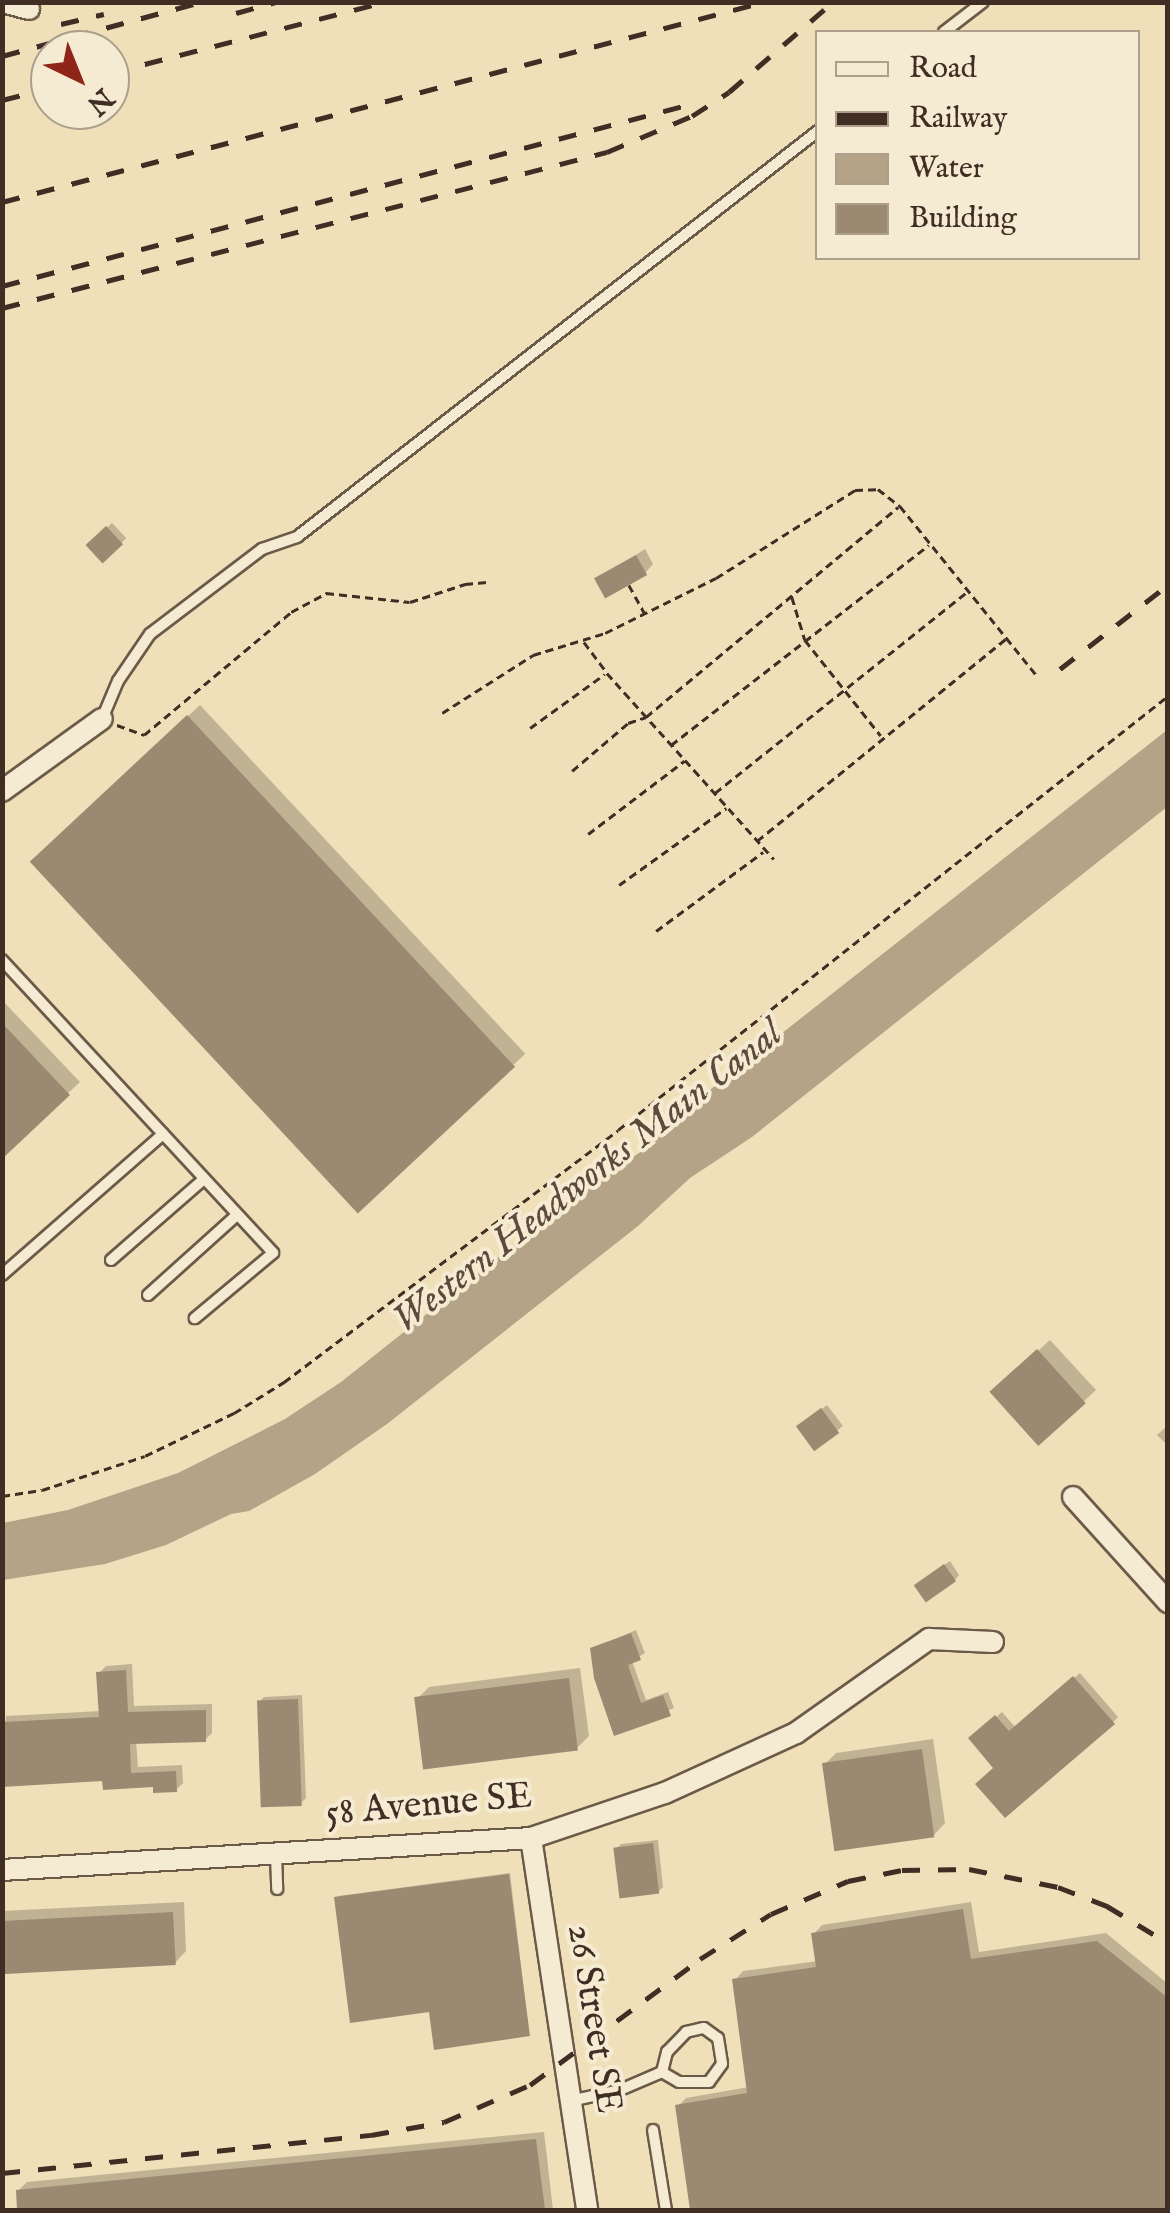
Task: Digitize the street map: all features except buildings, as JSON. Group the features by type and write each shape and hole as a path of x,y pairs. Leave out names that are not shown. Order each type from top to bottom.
{"street":[{"path":"3,2 29,9"},
{"path":"2,791 102,720"},
{"path":"1073,1497 1168,1602"},
{"name":"58 Avenue SE","path":"2,1870 531,1838 665,1793 796,1733 930,1638 994,1642"},
{"name":"26 Street SE","path":"531,1838 587,2210"}],"lane":[{"path":"947,30 982,2"},
{"path":"102,720 118,682 150,634 262,549 297,538 815,134"},
{"path":"2,960 272,1253 195,1318"},
{"path":"2,1275 163,1134"},
{"path":"111,1260 204,1178"},
{"path":"148,1295 238,1215"},
{"path":"276,1854 277,1888"},
{"path":"704,2028 718,2038 722,2064 708,2082 679,2082 662,2072 666,2052 686,2032 704,2028"},
{"path":"568,2101 620,2090 662,2072"},
{"path":"653,2130 666,2210"}],"path":[{"path":"442,713 533,655 584,641 716,578 855,490 878,489 900,506 1038,677"},
{"path":"572,772 628,723 646,717 900,506"},
{"path":"671,744 930,544"},
{"path":"102,720 144,735 290,612 326,593 410,602 465,584 490,582"},
{"path":"629,585 645,614"},
{"path":"714,794 968,591"},
{"path":"791,596 805,640 840,690 882,737"},
{"path":"757,841 1007,638"},
{"path":"584,641 607,673 774,859"},
{"path":"530,728 607,673"},
{"path":"2,1496 42,1490 145,1456 234,1414 284,1382 618,1130 1168,696"},
{"path":"588,834 685,760"},
{"path":"619,885 727,807"},
{"path":"656,931 766,850"}],"water":[{"path":"1167,730 1167,807 752,1137 690,1178 638,1226 387,1424 315,1474 249,1511 231,1514 166,1545 105,1564 3,1580 3,1523 68,1510 178,1473 285,1419 341,1382 578,1194 648,1147 687,1108"}],"railway":[{"path":"2,56 201,2"},
{"path":"236,13 276,2"},
{"path":"130,68 385,2"},
{"path":"2,202 764,2"},
{"path":"2,308 607,152 692,116 729,92 833,2"},
{"path":"61,24 104,14"},
{"path":"2,100 30,93"},
{"path":"2,286 683,106"},
{"path":"1060,669 1168,585"},
{"path":"2,2173 371,2135 444,2122 530,2085 700,1959 771,1914 848,1881 902,1870 969,1869 1058,1887 1107,1906 1168,1943"}],"water label":[{"name":"Western Headworks Main Canal","path":"588,1178"}]}
